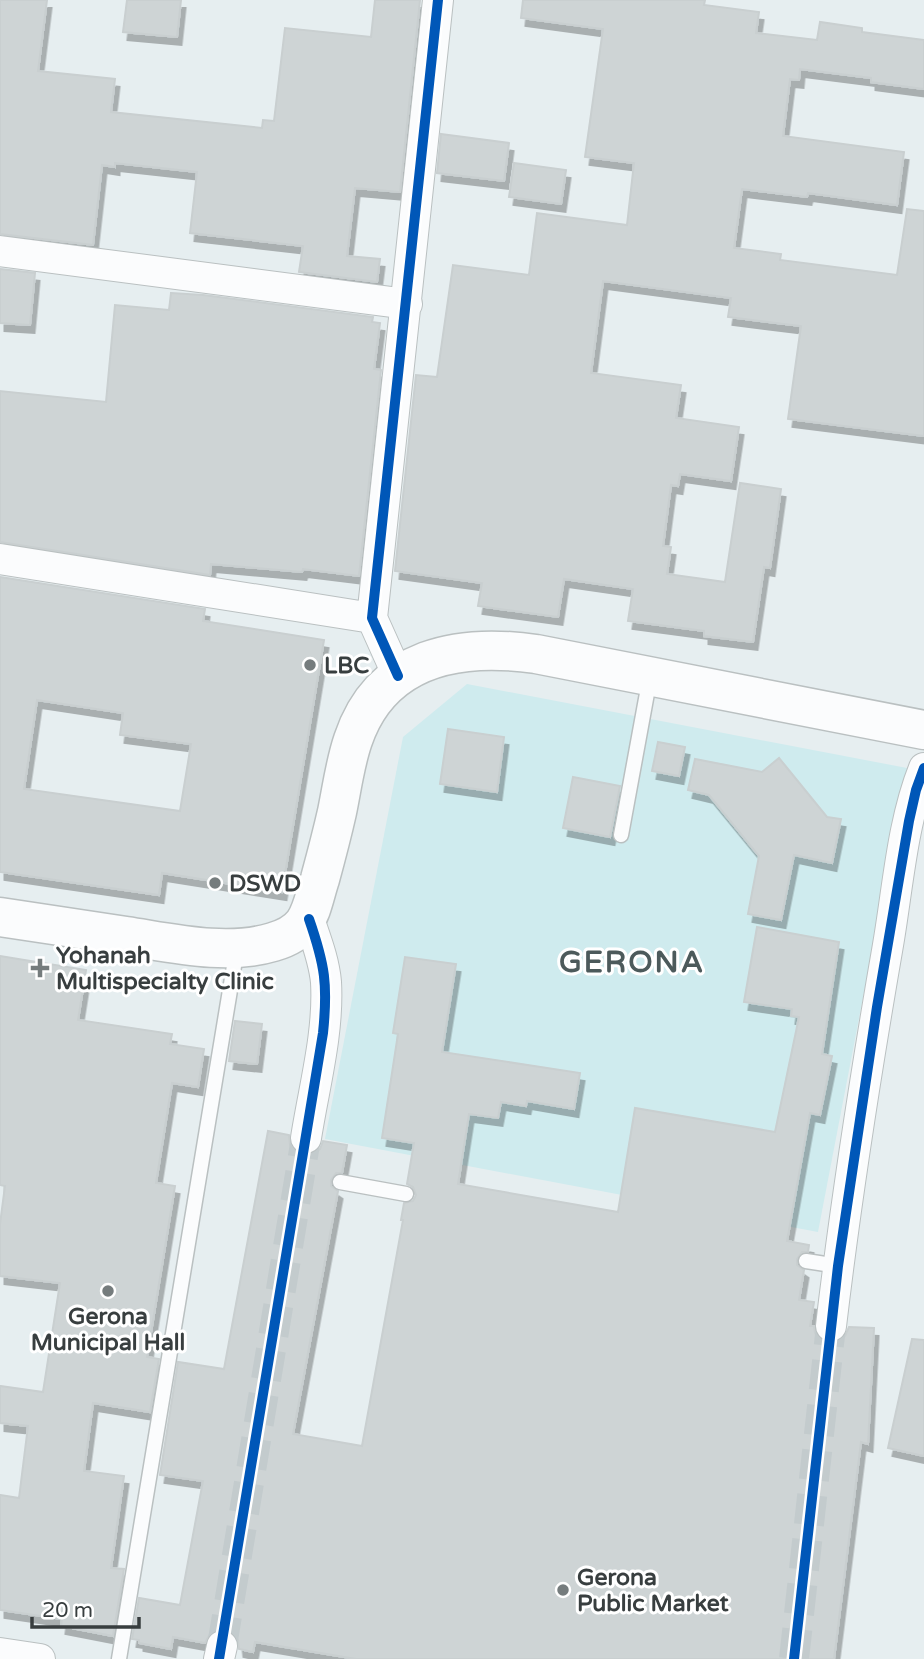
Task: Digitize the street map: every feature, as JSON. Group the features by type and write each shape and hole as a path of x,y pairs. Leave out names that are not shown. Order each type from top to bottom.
{"main road":[{"path":"0,917 156,941 237,947 274,942 293,933 309,919 337,814 353,740 363,715 382,690 398,676 439,656 481,650 526,653 924,730"}],"street":[{"path":"398,676 372,618 438,0"},
{"path":"0,251 407,304"},
{"path":"0,559 372,618"},
{"path":"831,1326 875,1020 909,821 924,768"},
{"path":"306,1138 326,1004 323,961 309,919"},
{"path":"0,1653 40,1659"}],"lane":[{"path":"621,835 650,676"},
{"path":"119,1659 237,947"},
{"path":"340,1182 406,1194"},
{"path":"806,1261 838,1266"}],"shaded area":[{"path":"467,684 907,768 818,1232 325,1139 403,737"}],"building":[{"path":"0,0 47,0 38,71 115,79 111,112 262,128 263,120 274,121 285,28 371,37 375,0 420,0 400,192 355,188 347,256 380,259 377,282 299,272 303,246 190,233 197,172 115,163 115,167 102,165 93,245 0,234"},
{"path":"127,0 181,0 177,37 123,32"},
{"path":"523,0 705,0 704,5 759,12 756,33 817,40 820,22 862,28 862,32 924,40 924,89 871,82 871,78 800,69 799,80 790,79 783,136 904,152 897,205 808,193 807,197 742,189 734,248 781,254 780,260 897,275 907,209 924,211 924,436 788,419 801,326 728,317 731,298 603,281 591,373 681,385 676,418 739,427 731,481 680,474 678,486 671,485 663,546 671,547 667,574 725,582 740,483 781,489 770,568 764,567 753,642 704,636 704,631 628,621 633,589 564,579 558,617 478,606 482,583 395,571 416,375 437,377 453,265 529,275 537,213 627,225 634,163 585,157 603,29 521,18"},
{"path":"441,134 509,143 504,181 437,173"},
{"path":"514,163 566,170 561,204 509,197"},
{"path":"0,269 35,273 30,325 0,323"},
{"path":"171,293 373,317 372,322 380,323 374,369 381,370 359,576 303,569 302,572 211,564 210,575 0,542 0,391 106,402 115,305 169,310"},
{"path":"0,577 205,609 203,621 324,640 282,892 162,873 159,895 0,872","holes":["37,700 123,713 120,735 191,744 180,811 24,789"]},
{"path":"448,729 504,737 497,792 440,784"},
{"path":"658,742 685,747 679,776 652,771"},
{"path":"779,758 827,817 841,819 832,863 794,855 781,920 748,914 759,856 709,795 688,790 695,759 762,772"},
{"path":"573,777 620,786 610,837 563,828"},
{"path":"757,927 839,942 822,1054 832,1056 820,1115 810,1113 787,1241 809,1245 808,1252 802,1252 797,1259 797,1265 804,1270 799,1300 814,1302 810,1326 814,1326 820,1340 837,1342 845,1336 849,1327 874,1328 868,1444 861,1442 834,1659 356,1659 255,1642 253,1652 239,1649 234,1634 225,1629 218,1629 210,1634 205,1643 173,1637 171,1649 139,1643 139,1640 132,1639 139,1598 180,1605 203,1481 160,1475 178,1362 224,1369 268,1131 289,1135 290,1145 302,1155 313,1154 320,1149 323,1141 347,1145 342,1173 336,1173 331,1180 331,1186 338,1191 293,1434 362,1446 404,1203 413,1201 416,1195 413,1187 407,1184 414,1143 382,1138 398,1034 393,1033 405,957 456,964 442,1052 580,1073 574,1109 527,1101 526,1106 501,1102 498,1118 469,1114 458,1184 618,1212 635,1108 775,1132 799,1017 791,1016 792,1009 744,1002"},
{"path":"0,956 86,970 78,1020 172,1034 170,1044 204,1049 198,1087 172,1083 156,1183 175,1186 147,1357 159,1359 150,1412 93,1403 84,1471 124,1476 111,1568 124,1569 113,1636 61,1626 62,1619 0,1610 0,1495 19,1498 28,1426 0,1423 0,1386 43,1392 60,1283 0,1276 0,1224 5,1186 0,1185"},
{"path":"235,1021 262,1024 257,1064 229,1061"},
{"path":"912,1339 924,1340 924,1456 888,1448"}],"tunnel":[{"path":"222,1646 306,1138"},
{"path":"794,1659 831,1326"}],"cycle path":[{"path":"398,676 372,618 438,0"},
{"path":"794,1659 838,1266 877,1007 909,821 924,768"},
{"path":"219,1659 323,1033 324,975 309,919"}],"place":[{"name":"LBC","path":"310,665"},
{"name":"DSWD","path":"215,883"},
{"name":"Yohanah Multispecialty Clinic","path":"40,968"},
{"name":"Gerona Municipal Hall","path":"108,1291"},
{"name":"Gerona Public Market","path":"563,1590"}],"district":[{"name":"GERONA","path":"632,962"}]}
